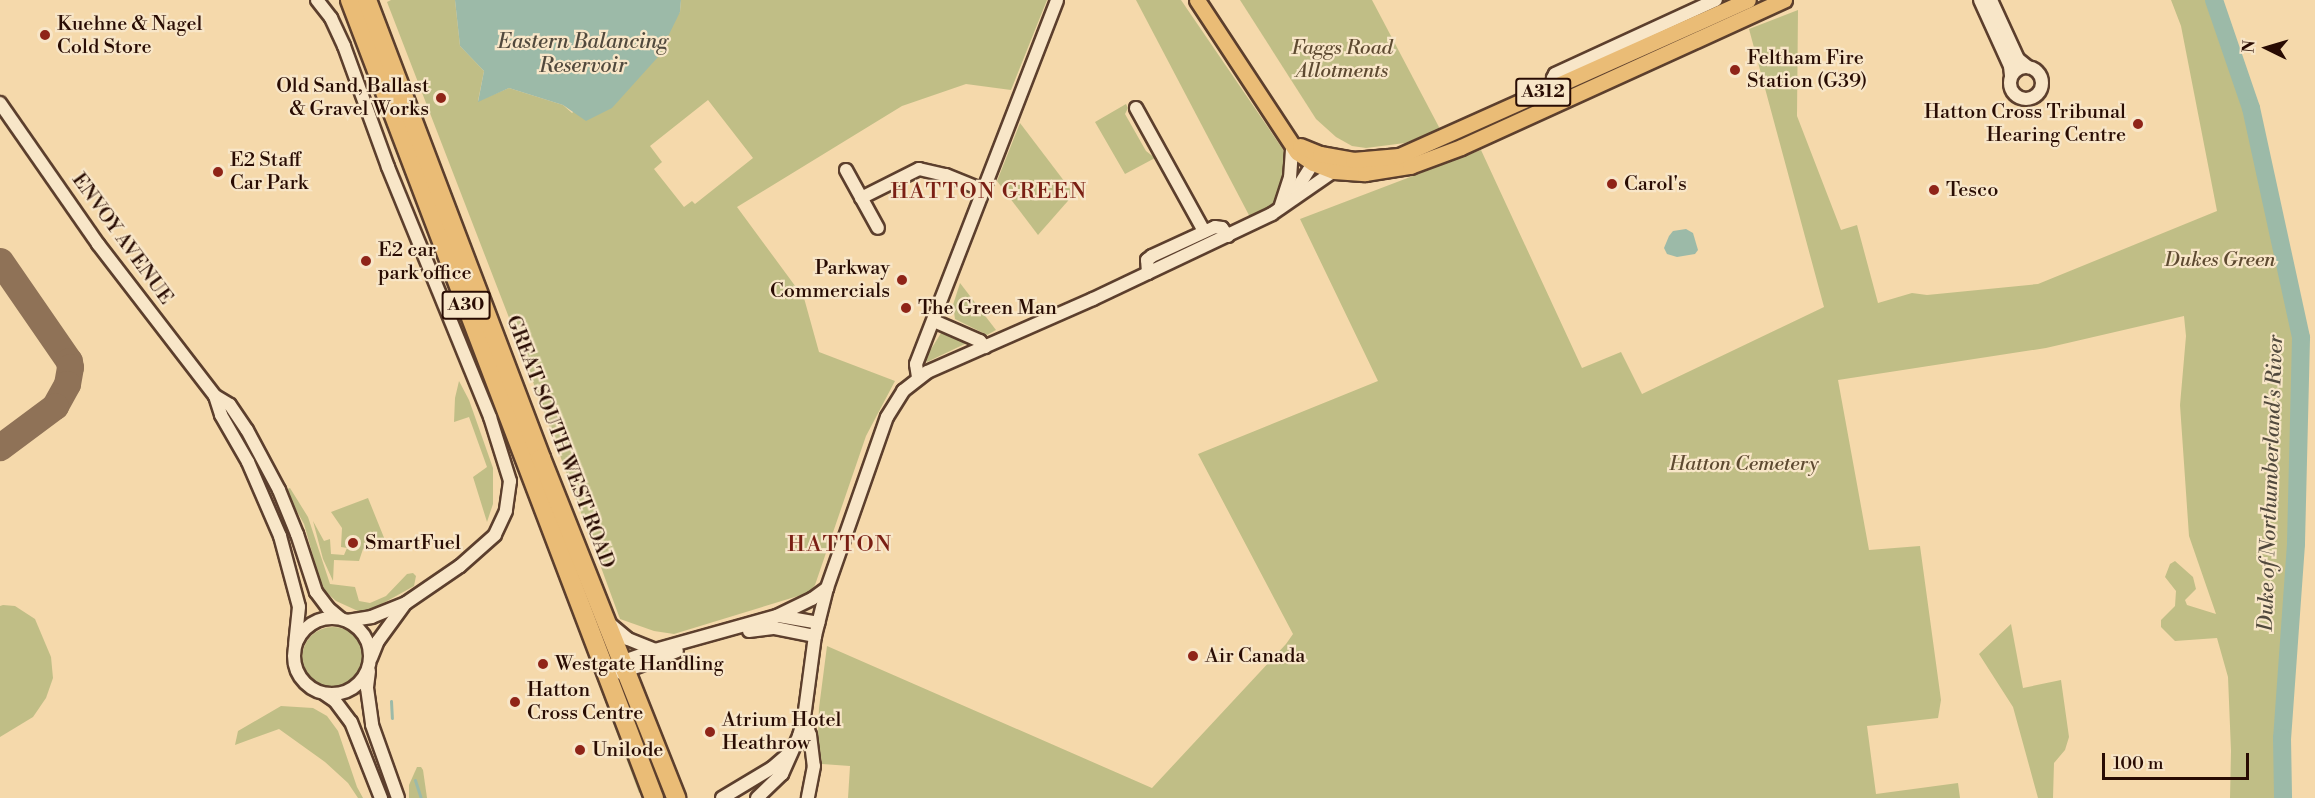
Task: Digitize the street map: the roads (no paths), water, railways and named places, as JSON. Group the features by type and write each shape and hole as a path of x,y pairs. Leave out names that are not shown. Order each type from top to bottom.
{"highway":[{"name":"GREAT SOUTH WEST ROAD","path":"350,0 651,796"},
{"name":"GREAT SOUTH WEST ROAD","path":"367,0 541,458 606,620 627,663 676,798"}],"main road":[{"name":"A312","path":"1197,0 1288,141 1334,171 1365,173 1410,166 1461,147 1784,0"},
{"name":"A312","path":"1316,159 1366,160 1399,156 1748,0"}],"street":[{"path":"317,0 331,18 344,46 490,417 510,481 506,512 495,535 460,566 406,603 372,617 344,620 331,618 313,623 300,635 295,644 294,663 297,672 309,687 335,701 351,722 381,798"},
{"path":"918,377 916,364 1057,0"},
{"path":"1559,102 1553,88 1554,74 1716,0"},
{"path":"1980,0 2010,66 2010,86 2014,94 2022,99 2033,98 2041,90 2042,80 2037,71 2018,59 1991,0"},
{"path":"2011,76 2020,68 2028,67"},
{"name":"ENVOY AVENUE","path":"0,103 98,244 215,396 230,405 263,455 297,534 316,592 328,608 344,620"},
{"path":"1136,108 1204,231"},
{"path":"1282,208 1287,190 1288,141"},
{"path":"1282,208 1316,159"},
{"path":"861,198 919,169 983,190"},
{"path":"846,170 878,228"},
{"path":"757,798 782,774 804,718 815,636 828,588 887,417 903,391 918,377 1228,236 1282,208 1334,171"},
{"path":"1148,273 1147,260 1152,256 1204,231 1219,227 1228,236"},
{"path":"934,321 980,341 985,347"},
{"name":"ENVOY AVENUE","path":"215,396 220,415 248,462 280,536 299,607 295,644"},
{"path":"605,674 655,650 777,615 812,599 828,588"},
{"path":"325,694 341,694 354,688 365,676 378,641 406,603"},
{"path":"777,615 818,623"},
{"path":"344,620 361,631 367,640 370,663 367,688 372,725 398,798"},
{"path":"606,620 628,639 655,650"},
{"path":"627,663 762,628 790,629 815,636"},
{"path":"804,718 810,735 814,766 808,798"},
{"path":"722,798 746,792 792,750"}],"water":[{"name":"Eastern Balancing Reservoir","path":"455,0 681,0 680,12 658,57 612,108 586,121 563,105 509,88 478,102 484,71 460,46"},
{"path":"1686,229 1693,233 1698,250 1695,254 1677,257 1667,254 1664,248 1669,236 1673,231"}],"waterway":[{"name":"Duke of Northumberland's River","path":"2214,0 2251,108 2301,338 2296,544 2282,738 2283,798"},
{"path":"391,701 392,718"},
{"path":"415,780 421,798"}],"place":[{"name":"Kuehne & Nagel Cold Store","path":"45,35"},
{"name":"Feltham Fire Station (G39)","path":"1735,70"},
{"name":"Old Sand, Ballast & Gravel Works","path":"441,98"},
{"name":"Hatton Cross Tribunal Hearing Centre","path":"2138,124"},
{"name":"E2 Staff Car Park","path":"218,172"},
{"name":"Carol's","path":"1612,184"},
{"name":"Tesco","path":"1934,190"},
{"name":"E2 car park office","path":"366,261"},
{"name":"Parkway Commercials","path":"902,280"},
{"name":"The Green Man","path":"906,308"},
{"name":"SmartFuel","path":"353,543"},
{"name":"Air Canada","path":"1193,656"},
{"name":"Westgate Handling","path":"543,664"},
{"name":"Hatton Cross Centre","path":"515,702"},
{"name":"Atrium Hotel Heathrow","path":"710,732"},
{"name":"Unilode","path":"580,750"}],"district":[{"name":"HATTON GREEN","path":"989,192"},
{"name":"HATTON","path":"840,545"}],"park label":[{"name":"Faggs Road Allotments","path":"1342,60"},
{"name":"Dukes Green","path":"2220,260"},
{"name":"Hatton Cemetery","path":"1744,464"}]}
